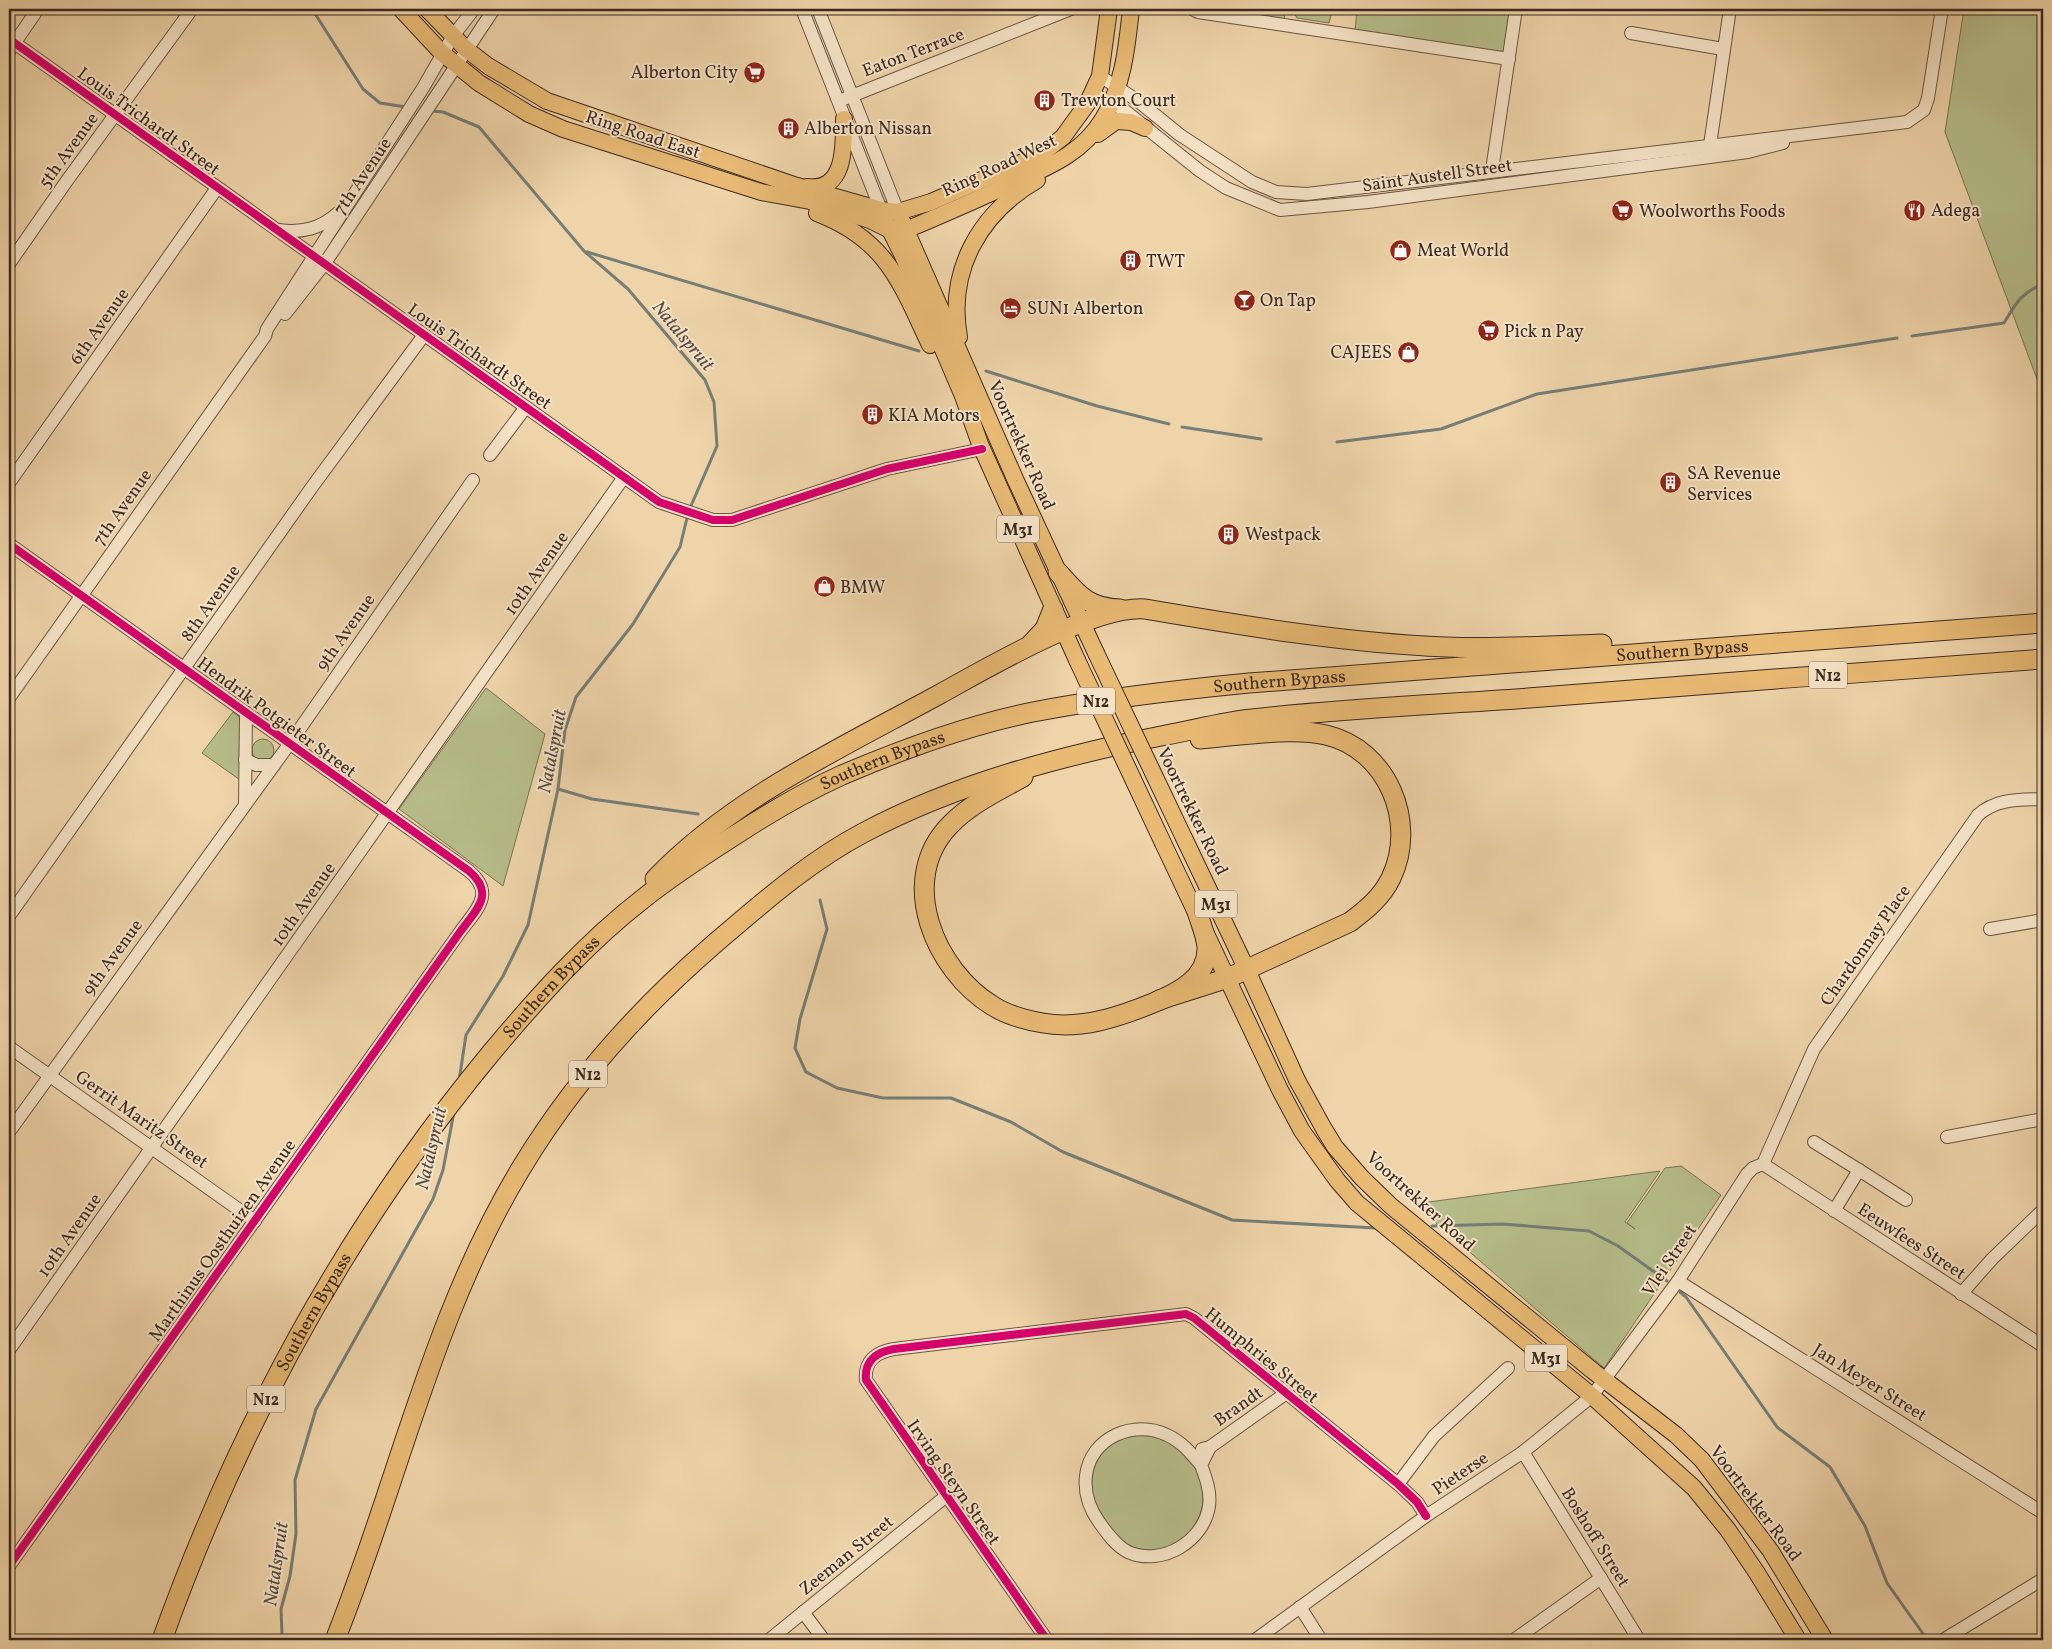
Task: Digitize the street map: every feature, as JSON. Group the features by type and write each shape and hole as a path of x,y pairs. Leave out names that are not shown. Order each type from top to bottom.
{"highway":[{"path":"1058,572 1086,601 1097,607 1145,609 1292,634 1448,647 1763,643"},
{"path":"1025,650 1042,634 1053,609"},
{"path":"608,928 677,855 807,766 1025,650 1063,632 1122,609"},
{"name":"Southern Bypass","path":"162,1640 214,1510 276,1378 317,1303 400,1173 448,1106 521,1017 608,928 644,898 697,859 765,816 837,777 895,753 955,733 1029,713 1178,690 1763,643 2043,624"},
{"name":"Southern Bypass","path":"335,1640 357,1585 436,1344 490,1221 554,1117 587,1074 669,983 802,871 858,836 920,805 970,785 1104,748 1249,719 2043,659"},
{"path":"1045,764 968,810 949,825 937,843 928,862 924,883 924,904 928,922 936,941 963,982 994,1007 1019,1017 1044,1023 1082,1024 1136,1010 1160,1000 1228,978 1350,922 1367,909 1382,892 1391,877 1401,840 1395,801 1386,780 1374,762 1358,748 1324,735 1267,734 1104,748"},
{"path":"1160,1000 1184,987 1200,973 1206,958 1207,946 1197,910"}],"main road":[{"name":"Ring Road East","path":"401,9 456,66 500,98 563,129 761,192 810,201 898,230"},
{"name":"Ring Road East","path":"427,9 466,49 516,84 547,101 797,186 881,210 898,212"},
{"name":"Ring Road West","path":"898,212 931,202 1045,151 1063,136 1087,104 1100,76 1109,9"},
{"name":"Ring Road West","path":"898,230 1056,164 1081,146 1104,119 1111,104 1126,55 1131,9"},
{"path":"797,186 813,188 822,186 832,180 840,168 843,159 844,119"},
{"path":"1081,146 1116,121 1131,122 1145,128"},
{"path":"959,350 956,314 960,276 977,235 997,208 1056,164"},
{"path":"761,192 845,225 874,246 894,272 948,384 981,447"},
{"name":"Voortrekker Road","path":"881,210 898,230 959,350 982,406 1082,624 1247,970 1297,1080 1335,1147 1356,1172 1391,1206 1446,1253 1676,1436 1702,1460 1770,1550 1825,1640"},
{"name":"Voortrekker Road","path":"898,212 898,230 981,447 1063,632 1302,1131 1342,1186 1357,1203 1592,1396 1694,1488 1728,1530 1798,1640"}],"street":[{"path":"11,44 38,9"},
{"name":"5th Avenue","path":"9,264 192,9"},
{"name":"7th Avenue","path":"320,260 346,206 423,88 453,36 474,9"},
{"name":"7th Avenue","path":"9,698 265,336 271,332 320,260 415,130 466,49 494,9"},
{"name":"Voortrekker Road","path":"802,9 881,210"},
{"name":"Voortrekker Road","path":"818,9 898,212"},
{"name":"Eaton Terrace","path":"839,101 851,94 1071,9"},
{"path":"1192,9 1198,12 1509,59"},
{"path":"1492,170 1516,9"},
{"path":"1710,145 1730,9"},
{"name":"Saint Austell Street","path":"1100,76 1138,101 1180,135 1238,174 1276,192 1307,194 1346,191 1492,170 1560,164 1899,124 1914,118 1924,110 1928,98 1942,9"},
{"path":"1631,34 1723,49"},
{"name":"Louis Trichardt Street","path":"11,44 320,260 643,492 664,504 713,520 739,518 839,483 981,447"},
{"name":"Saint Austell Street","path":"1092,93 1124,110 1200,171 1226,188 1280,210 1368,202 1748,152 1819,134"},
{"name":"6th Avenue","path":"9,484 217,188"},
{"path":"276,230 297,232 315,228 346,206"},
{"name":"8th Avenue","path":"9,916 312,487 424,336"},
{"path":"490,455 526,407"},
{"name":"10th Avenue","path":"9,1350 624,477"},
{"name":"9th Avenue","path":"9,1132 290,743 473,480"},
{"name":"Hendrik Potgieter Street","path":"9,544 290,743 387,815 469,871 482,884 482,899 460,932"},
{"path":"245,804 246,713"},
{"path":"246,759 256,765 274,765"},
{"name":"Chardonnay Place","path":"1763,1164 1814,1048 1978,815 2002,801 2043,799"},
{"path":"1990,929 2043,920"},
{"name":"Marthinus Oosthuizen Avenue","path":"10,1561 460,932"},
{"name":"Gerrit Maritz Street","path":"9,1047 255,1221"},
{"path":"1947,1137 2043,1119"},
{"path":"1814,1142 1906,1200"},
{"name":"Eeuwfees Street","path":"1763,1164 1960,1294 2043,1346"},
{"name":"Vlei Street","path":"1605,1380 1678,1281 1747,1174 1753,1168 1763,1164"},
{"path":"1834,1211 1859,1170"},
{"path":"1960,1294 1992,1259 2043,1210"},
{"name":"Jan Meyer Street","path":"1678,1281 2043,1513"},
{"name":"Humphries Street","path":"894,1350 1181,1313 1194,1318 1398,1484 1417,1502 1426,1516"},
{"name":"Irving Steyn Street","path":"894,1350 886,1351 871,1359 865,1373 866,1380 945,1497 1047,1640"},
{"path":"1398,1484 1434,1436 1508,1368"},
{"name":"Pieterse","path":"1254,1640 1426,1516 1523,1452 1592,1396 1605,1380"},
{"name":"Brandt","path":"1190,1452 1210,1447 1286,1394"},
{"path":"1150,1429 1167,1434 1190,1452 1201,1465 1207,1480 1209,1504 1205,1521 1196,1534 1185,1544 1173,1551 1158,1556 1143,1556 1128,1552 1116,1543 1103,1528 1090,1508 1085,1488 1086,1473 1099,1447 1116,1433 1150,1429"},
{"name":"Brandt","path":"1201,1465 1210,1447"},
{"name":"Boshoff Street","path":"1523,1452 1639,1640"},
{"name":"Zeeman Street","path":"768,1640 945,1497"},
{"path":"1514,1640 1601,1578"},
{"path":"1943,1640 2043,1579"},
{"path":"1300,1607 1321,1640"},
{"path":"803,1612 824,1640"}],"green space":[{"path":"1226,9 1275,9 1281,11 1285,17 1281,20 1227,13"},
{"path":"1292,9 1328,9 1331,15 1329,23 1297,18"},
{"path":"1357,9 1510,9 1504,53 1355,32"},
{"path":"1964,9 2043,9 2043,391 1945,132"},
{"path":"486,688 545,734 503,886 399,809"},
{"path":"233,712 243,720 243,782 202,753"},
{"path":"263,739 273,746 274,750 267,760 263,761 253,754 252,750 259,740"},
{"path":"1681,1166 1721,1195 1604,1368 1414,1204 1660,1171 1625,1222 1635,1229 1627,1223 1665,1168"},
{"path":"1149,1433 1167,1440 1176,1446 1196,1470 1203,1493 1200,1515 1188,1533 1171,1546 1151,1550 1130,1545 1111,1529 1098,1511 1092,1496 1094,1459 1118,1438"}],"waterway":[{"name":"Natalspruit","path":"312,9 363,89 380,103 406,107"},
{"name":"Natalspruit","path":"432,111 443,112 479,127 584,251 628,289 705,380 714,402 717,446 690,508"},
{"path":"587,252 919,351"},
{"path":"1912,336 2004,323 2020,299 2029,291 2043,284"},
{"path":"1337,442 1441,429 1537,394 1897,338"},
{"path":"986,371 1097,406 1169,424"},
{"path":"1182,427 1261,439"},
{"name":"Natalspruit","path":"459,1081 466,1035 503,976 528,925 558,789 565,730 576,697 633,624 680,547 688,514"},
{"path":"558,789 592,799 698,814"},
{"path":"820,900 827,929 800,1019 795,1048 806,1072 837,1088 883,1098 951,1098 1011,1122 1063,1152 1232,1220 1375,1228"},
{"name":"Natalspruit","path":"279,1640 282,1634 281,1609 290,1576 296,1534 295,1480 316,1409 433,1199 443,1170 454,1112"},
{"path":"1432,1226 1503,1224 1589,1231 1618,1246 1667,1281"},
{"path":"1680,1292 1686,1297 1777,1427 1830,1467 1865,1526 1887,1583 1924,1635"}],"cycle path":[{"path":"9,39 659,502 713,520 732,520 887,469 982,449"},
{"path":"9,544 469,871 477,879 482,895 477,909 9,1566"},
{"path":"1047,1640 866,1380 869,1363 872,1358 882,1352 1186,1314 1194,1318 1398,1484 1417,1502 1426,1516"}],"place":[{"name":"Alberton City","path":"754,72"},
{"name":"Trewton Court","path":"1045,100"},
{"name":"Alberton Nissan","path":"788,128"},
{"name":"Adega","path":"1915,210"},
{"name":"Woolworths Foods","path":"1623,211"},
{"name":"Meat World","path":"1401,250"},
{"name":"TWT","path":"1130,261"},
{"name":"On Tap","path":"1244,300"},
{"name":"SUN1 Alberton","path":"1011,308"},
{"name":"Pick n Pay","path":"1488,331"},
{"name":"CAJEES","path":"1408,352"},
{"name":"KIA Motors","path":"872,415"},
{"name":"SA Revenue Services","path":"1671,483"},
{"name":"Westpack","path":"1229,534"},
{"name":"BMW","path":"824,587"}]}
